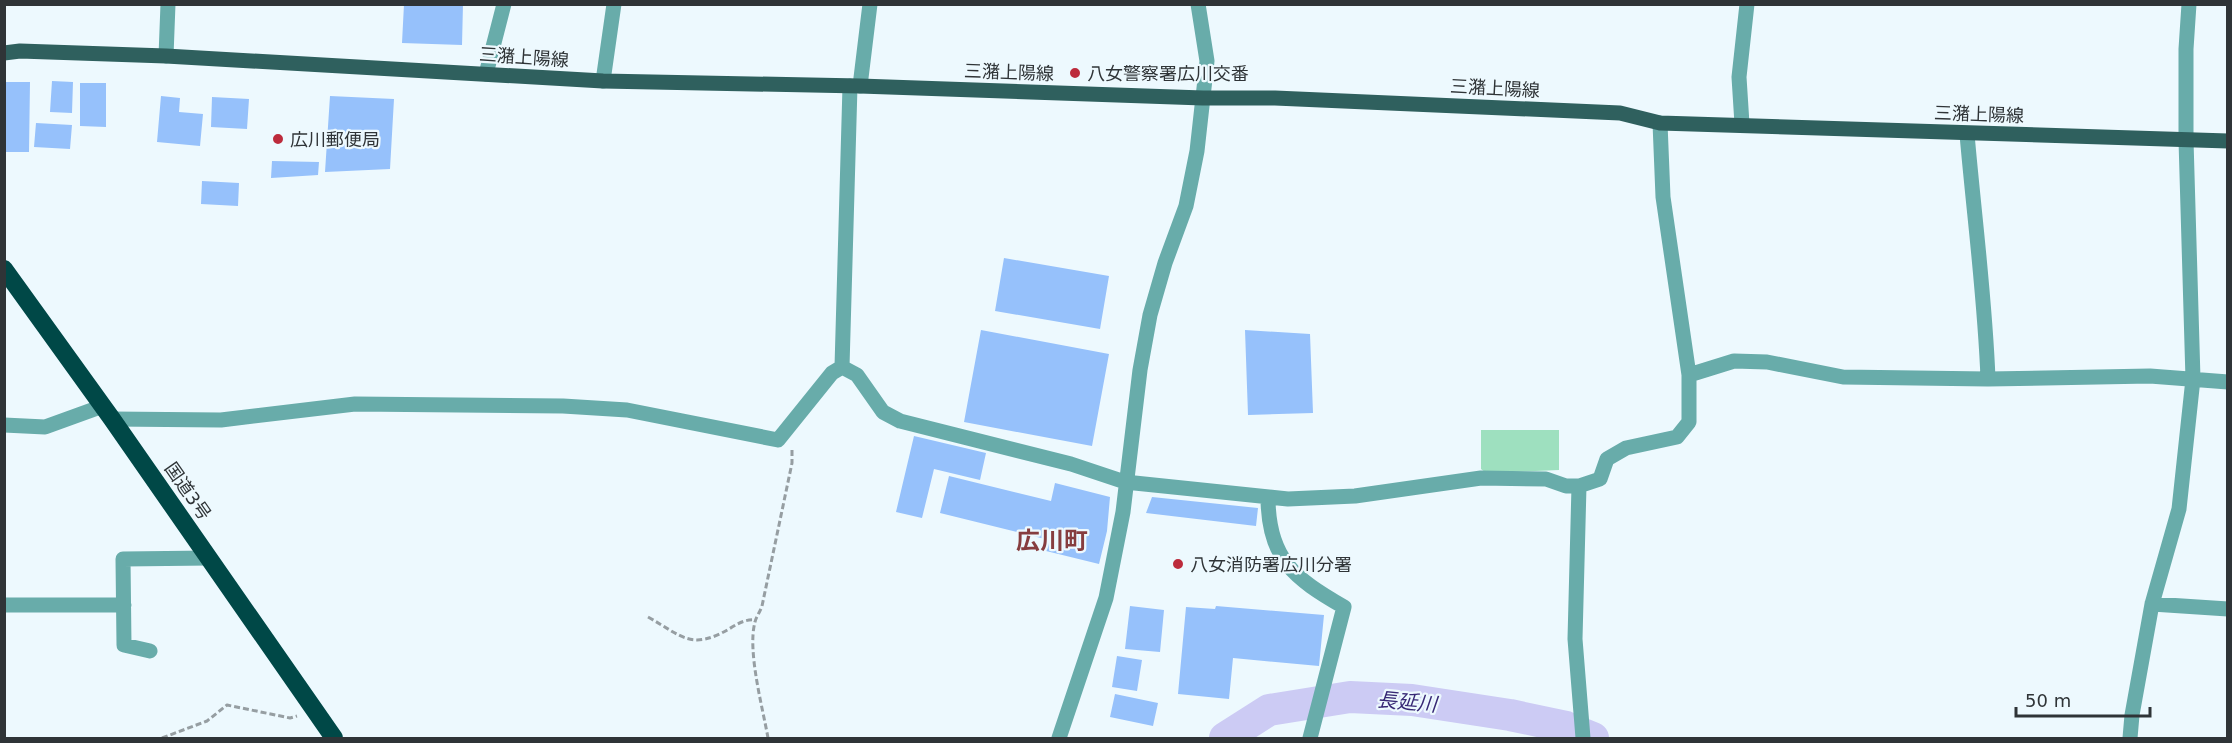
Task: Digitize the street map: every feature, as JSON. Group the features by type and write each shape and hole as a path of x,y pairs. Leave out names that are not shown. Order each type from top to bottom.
{"highway":[{"name":"国道3号","path":"4,269 210,558 334,738"}],"main road":[{"name":"三潴上陽線","path":"4,53 20,51 166,56 603,81 855,86 1203,98 1275,98 1620,113 1660,123 2228,141"}],"street":[{"path":"166,56 168,4"},
{"path":"486,74 504,4"},
{"path":"603,81 614,4"},
{"path":"842,367 855,86 870,4"},
{"path":"1059,738 1106,598 1123,512 1140,370 1150,315 1165,262 1186,206 1197,151 1207,60 1198,4"},
{"path":"1742,124 1739,77 1747,4"},
{"path":"2130,738 2152,604 2179,509 2193,379 2186,140 2186,49 2189,4"},
{"path":"842,367 857,375 883,412 900,421 1071,464 1125,482 1288,499 1355,496 1481,478 1546,479 1566,486 1579,486 1600,479 1607,459 1626,448 1677,437 1689,422 1689,375 1664,197 1660,123"},
{"path":"1967,134 1985,313 1988,379"},
{"path":"1689,375 1734,362 1767,362 1843,377 1988,379 2150,376 2228,382"},
{"path":"4,425 45,427 107,412 221,420 355,405 563,406 627,410 778,440 832,373 842,367"},
{"path":"1579,486 1575,639 1582,738"},
{"path":"1268,497 1268,520 1275,547 1292,572 1315,590 1344,607 1310,738"},
{"path":"150,651 124,645 123,559 210,558"},
{"path":"2152,604 2228,609"},
{"path":"4,605 124,605"}],"path":[{"path":"768,738 755,667 753,636 755,620 762,606 792,463 792,448 778,440"},
{"path":"648,617 685,638 693,640 711,639 744,621 755,620"},
{"path":"162,738 207,721 227,705 290,718 301,715"}],"green space":[{"path":"1481,430 1559,430 1559,470 1486,473 1481,469"}],"building":[{"path":"404,4 463,4 462,45 402,43"},
{"path":"52,81 73,82 72,113 50,112"},
{"path":"4,82 30,82 29,152 4,152"},
{"path":"80,83 106,83 106,127 80,126"},
{"path":"161,96 180,98 179,112 203,114 200,146 157,142"},
{"path":"330,96 394,99 390,169 325,172"},
{"path":"212,97 249,99 247,129 211,127"},
{"path":"36,123 72,125 70,149 34,147"},
{"path":"272,161 319,162 318,175 271,178"},
{"path":"202,181 239,183 238,206 201,204"},
{"path":"1004,258 1109,276 1100,329 995,311"},
{"path":"981,330 1109,354 1092,446 964,422"},
{"path":"1245,330 1310,334 1313,413 1248,415"},
{"path":"914,436 986,453 980,480 934,469 922,518 896,512"},
{"path":"949,476 1051,501 1055,483 1110,497 1107,531 1099,564 1046,551 1049,540 940,513"},
{"path":"1152,497 1258,508 1256,526 1146,513"},
{"path":"1130,606 1164,610 1160,652 1125,649"},
{"path":"1216,606 1324,615 1319,666 1233,658 1229,699 1178,694 1186,607 1215,609"},
{"path":"1117,656 1142,660 1137,691 1112,687"},
{"path":"1115,694 1158,703 1153,726 1110,717"}],"waterway":[{"name":"長延川","path":"1225,738 1269,710 1350,697 1412,700 1510,715 1566,727 1593,738"}],"place":[{"name":"八女警察署広川交番","path":"1075,73"},
{"name":"広川郵便局","path":"278,139"},
{"name":"八女消防署広川分署","path":"1178,564"}],"district":[{"name":"広川町","path":"1052,541"}]}
